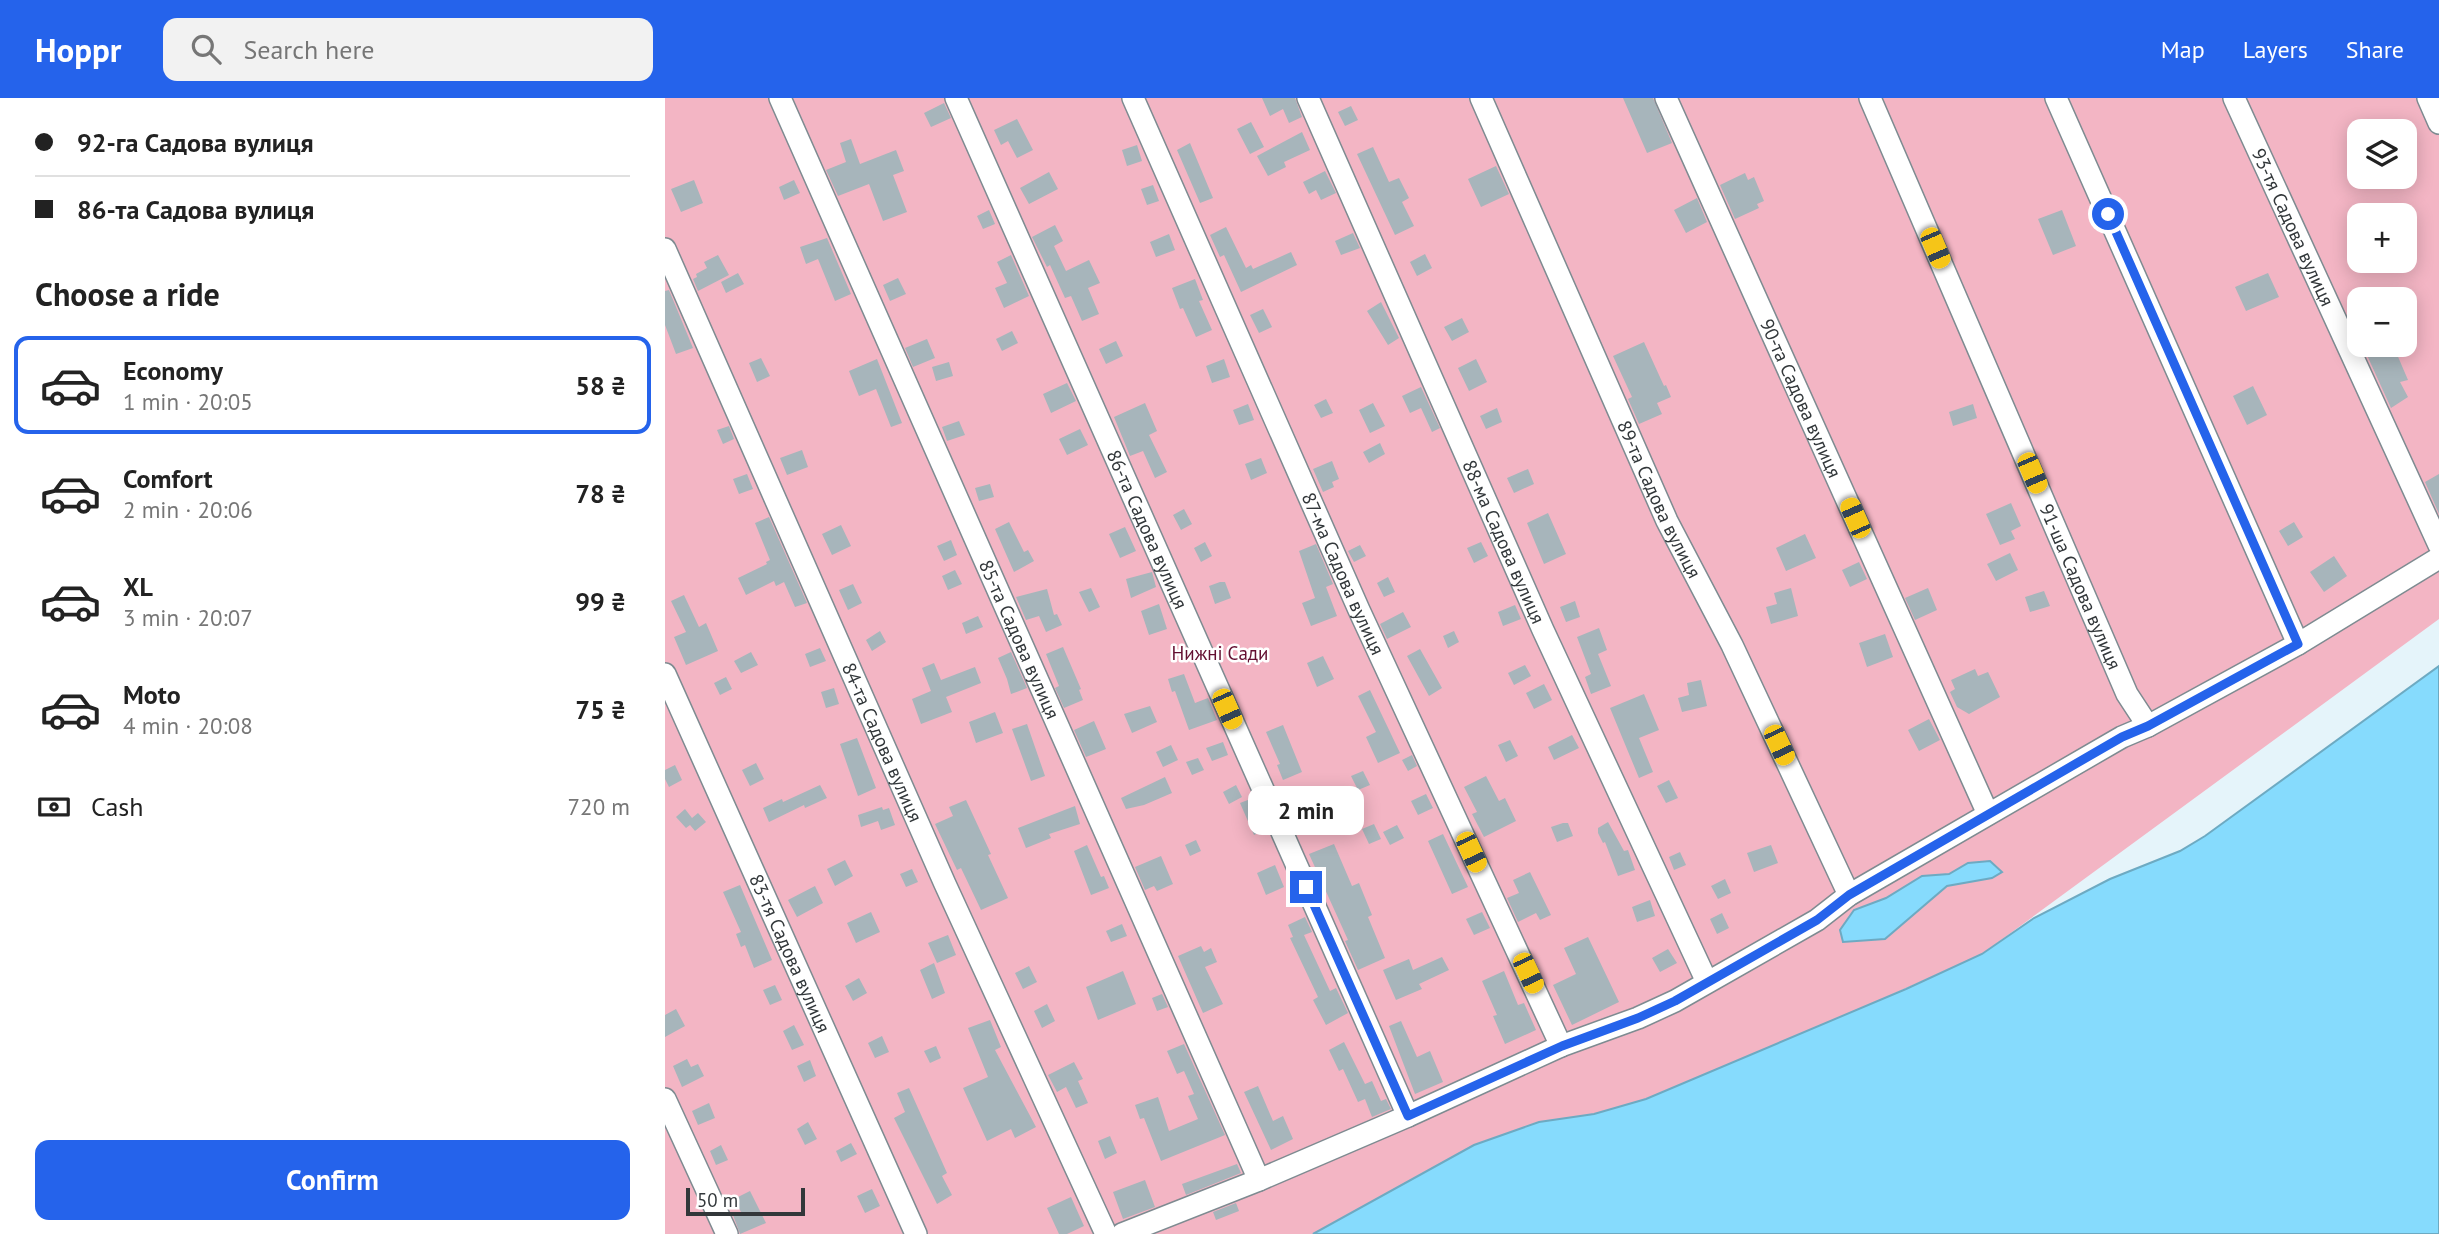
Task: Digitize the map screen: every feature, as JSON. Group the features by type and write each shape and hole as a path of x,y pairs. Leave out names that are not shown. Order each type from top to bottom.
{"street":[{"name":"85-та Садова вулиця","path":"780,98 1259,1180"},
{"name":"86-та Садова вулиця","path":"956,98 1408,1116"},
{"name":"87-ма Садова вулиця","path":"1133,98 1359,610 1562,1046"},
{"name":"88-ма Садова вулиця","path":"1308,98 1543,630 1707,982"},
{"name":"89-та Садова вулиця","path":"1481,98 1667,521 1732,645 1849,895"},
{"name":"90-та Садова вулиця","path":"1667,98 1988,814"},
{"name":"91-ша Садова вулиця","path":"1870,98 2127,694 2148,726"},
{"path":"2056,98 2298,644"},
{"name":"93-тя Садова вулиця","path":"2234,98 2439,545"},
{"path":"2428,98 2439,123"},
{"name":"84-та Садова вулиця","path":"665,249 945,884 1106,1234"},
{"path":"1122,1234 1259,1180 1562,1046 1638,1018 1675,1001 1817,920 1849,895 1988,814 2122,737 2148,726 2298,644 2439,558"},
{"name":"83-тя Садова вулиця","path":"665,674 916,1234"},
{"path":"665,1099 727,1234"}],"green space":[{"name":"Нижні Сади","path":"665,98 2439,98 2439,619 1982,954 1795,1038 1646,1099 1594,1114 1539,1122 1475,1145 1313,1234 665,1234"}],"water":[{"path":"2439,666 2439,1234 1313,1234 1474,1145 1539,1122 1594,1114 1646,1099 1982,954 2034,918 2110,879 2180,851 2205,836"},
{"path":"1990,861 2002,872 1992,878 1947,886 1885,939 1843,942 1840,930 1854,910 1886,898 1922,876 1949,874 1968,863"}],"building":[{"path":"1262,98 1295,98 1302,117 1289,123 1283,109 1270,116"},
{"path":"1623,98 1653,98 1672,143 1647,153"},
{"path":"944,103 951,118 931,127 924,113"},
{"path":"1351,106 1358,120 1345,126 1338,112"},
{"path":"1017,119 1033,150 1017,158 1008,141 1001,145 994,130"},
{"path":"1251,122 1264,147 1250,154 1237,129"},
{"path":"1302,132 1310,150 1284,162 1286,167 1268,176 1257,156"},
{"path":"851,139 860,164 896,150 904,171 893,175 907,212 883,221 869,184 838,196 826,170 846,162 840,143"},
{"path":"1190,143 1213,198 1200,203 1177,150"},
{"path":"1137,145 1142,161 1127,166 1122,150"},
{"path":"1373,147 1389,182 1399,178 1409,198 1402,202 1414,226 1395,235 1357,154"},
{"path":"1496,166 1509,194 1481,207 1468,179"},
{"path":"1325,171 1336,193 1321,200 1316,190 1309,194 1303,182"},
{"path":"1049,172 1058,189 1029,204 1020,188"},
{"path":"1745,173 1748,180 1754,177 1764,201 1757,204 1759,208 1735,219 1720,185"},
{"path":"694,180 703,203 681,212 671,189"},
{"path":"794,180 800,193 784,200 779,187"},
{"path":"1153,185 1159,201 1147,205 1141,189"},
{"path":"1697,198 1707,222 1686,233 1674,210"},
{"path":"989,210 995,224 983,229 977,216"},
{"path":"2062,210 2076,246 2053,255 2038,219"},
{"path":"1055,225 1063,241 1054,246 1066,271 1089,260 1100,283 1088,288 1099,314 1082,321 1071,296 1065,298 1050,265 1047,267 1032,237"},
{"path":"1226,227 1246,268 1251,265 1253,269 1291,252 1297,265 1241,292 1224,255 1220,257 1210,235"},
{"path":"1353,233 1360,248 1341,255 1335,241"},
{"path":"1169,234 1175,250 1156,257 1150,242"},
{"path":"827,238 851,294 835,301 818,259 806,264 800,247"},
{"path":"1425,254 1432,268 1417,276 1410,262"},
{"path":"718,255 729,275 698,291 693,279 707,268 704,262"},
{"path":"1011,255 1029,296 1004,308 995,288 1007,283 997,262"},
{"path":"738,273 744,284 726,293 721,282"},
{"path":"2268,273 2279,297 2246,311 2235,287"},
{"path":"898,278 906,294 890,301 883,285"},
{"path":"1195,279 1203,300 1199,301 1212,330 1196,337 1172,288"},
{"path":"669,290 693,348 676,354 665,325 665,291"},
{"path":"1381,302 1399,338 1388,345 1367,311"},
{"path":"1263,309 1272,327 1259,333 1250,315"},
{"path":"1462,318 1469,332 1452,341 1444,327"},
{"path":"1012,331 1018,343 1002,351 996,339"},
{"path":"927,339 935,358 913,367 905,348"},
{"path":"1116,341 1123,356 1106,364 1099,349"},
{"path":"1644,342 1671,397 1657,403 1662,414 1639,424 1628,399 1632,397 1613,356"},
{"path":"2368,357 2398,357 2408,380 2400,382 2408,397 2391,408"},
{"path":"761,358 770,376 757,382 749,363"},
{"path":"877,359 902,423 891,427 876,389 859,396 849,371"},
{"path":"1224,359 1230,377 1212,383 1206,366"},
{"path":"1476,359 1487,382 1469,391 1458,368"},
{"path":"949,362 953,376 936,381 932,367"},
{"path":"1067,383 1076,401 1051,413 1043,394"},
{"path":"2253,386 2267,415 2247,425 2233,396"},
{"path":"1421,387 1440,428 1432,432 1421,408 1410,413 1402,396"},
{"path":"1326,399 1333,413 1321,418 1314,405"},
{"path":"1145,403 1157,431 1149,435 1167,472 1155,478 1143,451 1130,456 1114,417"},
{"path":"1373,403 1385,426 1370,433 1359,410"},
{"path":"1248,404 1254,420 1239,425 1233,410"},
{"path":"1973,404 1977,418 1953,426 1949,412"},
{"path":"1497,408 1502,422 1486,429 1480,416"},
{"path":"959,421 965,435 947,441 942,427"},
{"path":"729,426 734,439 723,444 717,430"},
{"path":"1080,429 1088,445 1067,455 1059,439"},
{"path":"1380,443 1385,454 1369,463 1363,452"},
{"path":"802,450 808,467 787,475 780,458"},
{"path":"1261,458 1267,473 1251,480 1245,464"},
{"path":"1332,461 1339,479 1332,482 1334,487 1323,492 1313,469"},
{"path":"1528,469 1534,484 1514,493 1507,478"},
{"path":"747,474 753,489 739,494 733,479"},
{"path":"2439,474 2439,514 2425,482"},
{"path":"990,484 994,497 979,501 975,488"},
{"path":"2011,503 2021,526 2011,531 2015,539 2000,545 1986,514"},
{"path":"1184,509 1192,524 1181,530 1173,515"},
{"path":"1548,513 1566,554 1544,564 1527,523"},
{"path":"769,517 807,603 795,607 784,582 776,586 774,581 746,595 738,578 770,560 755,523"},
{"path":"1009,522 1024,552 1028,550 1034,561 1014,572 995,529"},
{"path":"2294,522 2303,537 2288,546 2279,531"},
{"path":"841,525 851,546 832,555 822,534"},
{"path":"1125,527 1136,551 1120,558 1109,534"},
{"path":"1805,534 1816,558 1786,571 1776,548"},
{"path":"951,540 957,555 944,561 937,546"},
{"path":"1205,542 1212,556 1201,562 1194,548"},
{"path":"1481,542 1488,556 1474,563 1467,548"},
{"path":"1316,544 1333,584 1326,587 1337,616 1311,626 1302,603 1315,598 1299,551"},
{"path":"1360,545 1366,556 1354,562 1348,551"},
{"path":"2010,553 2018,570 1996,581 1987,564"},
{"path":"2334,556 2347,576 2324,592 2310,572"},
{"path":"1859,562 1867,579 1850,587 1842,570"},
{"path":"955,570 962,584 948,590 942,576"},
{"path":"1152,572 1156,587 1131,598 1126,579"},
{"path":"1388,577 1395,592 1384,597 1377,583"},
{"path":"1225,582 1231,598 1215,604 1209,586"},
{"path":"853,584 862,603 848,610 839,590"},
{"path":"1091,588 1100,607 1089,612 1079,592"},
{"path":"1791,588 1798,616 1771,624 1766,607 1777,604 1774,593"},
{"path":"1928,588 1937,610 1915,620 1905,598"},
{"path":"1047,589 1054,615 1057,614 1062,625 1046,632 1039,616 1026,620 1016,597"},
{"path":"2044,591 2050,606 2030,612 2025,597"},
{"path":"684,595 699,627 706,623 718,651 686,665 674,637 686,632 671,601"},
{"path":"1575,601 1580,617 1566,622 1560,607"},
{"path":"1159,604 1167,629 1149,635 1141,611"},
{"path":"1515,605 1521,619 1503,626 1498,612"},
{"path":"1403,612 1411,627 1387,639 1380,624"},
{"path":"978,616 983,627 966,634 962,623"},
{"path":"1599,628 1607,650 1598,654 1611,686 1591,694 1585,677 1591,674 1577,637"},
{"path":"880,631 886,642 872,651 866,640"},
{"path":"1454,631 1459,642 1448,648 1443,636"},
{"path":"1885,634 1893,657 1867,667 1859,643"},
{"path":"1063,647 1083,700 1064,708 1055,688 1059,686 1046,654"},
{"path":"820,648 826,661 810,667 805,654"},
{"path":"1420,649 1442,688 1429,696 1407,656"},
{"path":"751,652 758,665 741,673 734,661"},
{"path":"1011,652 1027,688 1011,694 998,658"},
{"path":"1323,656 1334,679 1317,687 1307,663"},
{"path":"934,663 941,680 975,667 981,683 946,697 952,712 921,724 912,699 931,691 922,668"},
{"path":"1525,665 1531,676 1514,685 1508,673"},
{"path":"1975,669 1978,676 1988,672 2000,697 1969,714 1957,707 1950,692 1955,689 1951,680"},
{"path":"1184,674 1195,703 1208,698 1217,720 1189,730 1168,679"},
{"path":"726,677 732,689 720,695 714,683"},
{"path":"1701,680 1707,706 1682,712 1678,698 1689,695 1687,683"},
{"path":"1544,684 1552,700 1534,709 1526,693"},
{"path":"834,688 839,704 826,708 821,692"},
{"path":"1370,690 1400,753 1378,763 1366,737 1376,732 1358,696"},
{"path":"1644,694 1659,730 1639,738 1653,772 1639,778 1610,708"},
{"path":"1150,706 1157,722 1132,733 1124,714"},
{"path":"995,712 1003,733 976,743 969,722"},
{"path":"1929,719 1940,740 1919,751 1908,730"},
{"path":"1094,721 1106,749 1086,757 1074,730"},
{"path":"1027,724 1045,776 1031,781 1012,729"},
{"path":"1283,725 1302,772 1283,780 1277,765 1280,764 1266,732"},
{"path":"1572,735 1579,748 1554,760 1548,747"},
{"path":"857,738 876,788 858,796 840,744"},
{"path":"1510,740 1518,756 1506,762 1498,745"},
{"path":"1223,742 1228,755 1212,761 1206,748"},
{"path":"1171,745 1178,760 1163,767 1156,752"},
{"path":"1412,755 1417,766 1408,771 1402,760"},
{"path":"1198,758 1204,770 1192,775 1186,762"},
{"path":"756,763 764,779 750,786 742,770"},
{"path":"675,765 682,780 669,787 665,770"},
{"path":"1363,771 1370,785 1358,790 1351,776"},
{"path":"1486,776 1499,801 1505,798 1516,821 1484,837 1472,814 1477,812 1464,787"},
{"path":"1165,777 1172,793 1144,805 1126,809 1121,798"},
{"path":"1669,780 1678,798 1666,803 1657,786"},
{"path":"820,785 827,798 805,808 804,805 769,822 763,808"},
{"path":"1236,785 1242,797 1229,804 1223,792"},
{"path":"1426,794 1433,808 1418,815 1411,801"},
{"path":"1253,798 1266,829 1254,835 1240,803"},
{"path":"966,800 1008,898 981,910 961,868 957,870 935,824 953,816 949,807"},
{"path":"1311,800 1318,815 1302,822 1295,807"},
{"path":"1075,806 1080,824 1049,834 1051,838 1026,848 1018,828"},
{"path":"882,807 883,810 889,808 895,825 881,830 878,821 861,827 858,815"},
{"path":"685,809 692,818 698,813 706,822 695,831 690,825 686,828 676,817"},
{"path":"1608,822 1624,851 1628,850 1635,870 1618,876 1605,842 1603,843 1598,833 1598,828"},
{"path":"1568,823 1573,836 1557,842 1551,827"},
{"path":"1374,824 1381,839 1369,844 1362,829"},
{"path":"1397,825 1404,838 1390,845 1383,832"},
{"path":"1443,834 1468,887 1452,894 1428,841"},
{"path":"1196,840 1201,851 1190,856 1185,845"},
{"path":"1334,844 1352,886 1359,883 1372,915 1368,917 1385,958 1358,970 1345,941 1348,940 1309,854"},
{"path":"1087,845 1101,877 1104,876 1109,888 1091,895 1074,851"},
{"path":"1771,845 1778,863 1754,872 1747,853"},
{"path":"1680,852 1686,865 1674,870 1669,857"},
{"path":"1161,856 1173,884 1157,891 1154,886 1145,890 1135,867"},
{"path":"845,860 853,876 835,886 827,869"},
{"path":"1275,865 1284,887 1266,895 1257,873"},
{"path":"912,869 918,882 906,887 900,874"},
{"path":"1530,872 1551,915 1540,920 1536,913 1518,922 1507,898 1519,893 1513,880"},
{"path":"1725,879 1731,893 1718,899 1711,886"},
{"path":"740,885 772,960 754,968 745,945 741,947 736,934 741,932 723,892"},
{"path":"815,886 823,903 797,917 788,900"},
{"path":"1650,900 1655,916 1637,922 1632,907"},
{"path":"871,912 880,932 856,943 847,923"},
{"path":"1482,912 1490,928 1474,935 1466,919"},
{"path":"1722,913 1729,928 1717,934 1710,919"},
{"path":"1305,917 1312,932 1304,935 1330,991 1336,988 1348,1013 1326,1025 1313,1000 1318,997 1290,938 1293,937 1288,925"},
{"path":"1122,924 1127,936 1111,942 1106,931"},
{"path":"948,935 956,955 937,963 928,943"},
{"path":"1588,937 1619,1002 1572,1025 1553,985 1576,974 1564,948"},
{"path":"1201,946 1204,952 1211,948 1217,962 1205,967 1223,1004 1203,1013 1178,956"},
{"path":"1668,949 1677,963 1660,972 1652,958"},
{"path":"1442,957 1449,970 1419,984 1422,989 1396,1000 1383,970 1409,959 1413,970"},
{"path":"934,963 945,993 932,999 920,970"},
{"path":"1029,966 1037,982 1023,989 1015,973"},
{"path":"1123,971 1136,1004 1098,1020 1086,987"},
{"path":"1504,971 1518,1005 1524,1003 1536,1030 1505,1044 1493,1016 1497,1015 1482,981"},
{"path":"859,978 867,993 853,1001 845,986"},
{"path":"775,985 782,1000 770,1005 763,990"},
{"path":"1162,994 1168,1007 1157,1011 1152,998"},
{"path":"1047,1004 1055,1021 1042,1028 1034,1011"},
{"path":"676,1009 685,1026 665,1037 665,1015"},
{"path":"990,1020 1001,1047 995,1050 1036,1127 1015,1138 1011,1129 987,1141 963,1088 988,1077 968,1028"},
{"path":"1401,1021 1417,1057 1430,1051 1443,1082 1415,1094 1389,1026"},
{"path":"794,1025 804,1045 792,1050 783,1031"},
{"path":"882,1036 889,1052 875,1058 868,1043"},
{"path":"1344,1042 1365,1084 1372,1081 1381,1101 1386,1099 1391,1109 1372,1117 1365,1099 1358,1102 1343,1069 1339,1071 1329,1050"},
{"path":"1184,1044 1225,1135 1161,1161 1144,1118 1140,1119 1135,1105 1158,1097 1169,1131 1198,1119 1188,1096 1194,1094 1184,1071 1177,1074 1167,1051"},
{"path":"936,1046 941,1058 930,1063 924,1051"},
{"path":"687,1059 691,1067 698,1064 704,1076 682,1087 673,1066"},
{"path":"810,1060 816,1076 804,1082 797,1066"},
{"path":"1074,1062 1083,1079 1078,1081 1088,1103 1076,1108 1066,1087 1057,1092 1048,1075"},
{"path":"1258,1086 1273,1121 1283,1116 1293,1139 1271,1150 1244,1092"},
{"path":"909,1088 947,1173 942,1176 952,1195 937,1204 894,1118 905,1112 897,1093"},
{"path":"709,1103 715,1118 698,1125 692,1111"},
{"path":"808,1122 817,1139 805,1145 797,1129"},
{"path":"1110,1136 1117,1153 1105,1159 1098,1141"},
{"path":"851,1143 857,1154 841,1162 836,1151"},
{"path":"721,1145 728,1160 716,1165 710,1151"},
{"path":"1237,1164 1241,1173 1186,1195 1182,1184"},
{"path":"1145,1180 1155,1207 1123,1219 1113,1192"},
{"path":"872,1189 880,1206 865,1213 857,1196"},
{"path":"750,1191 766,1223 740,1234 733,1215 741,1212 734,1199"},
{"path":"1071,1197 1084,1226 1067,1234 1059,1234 1047,1208"},
{"path":"1236,1203 1239,1211 1216,1220 1213,1212"}],"route":[{"path":"1306,887 1408,1116 1562,1046 1638,1018 1675,1001 1817,920 1849,895 1973,822 2122,737 2148,726 2298,644 2108,214"}]}
